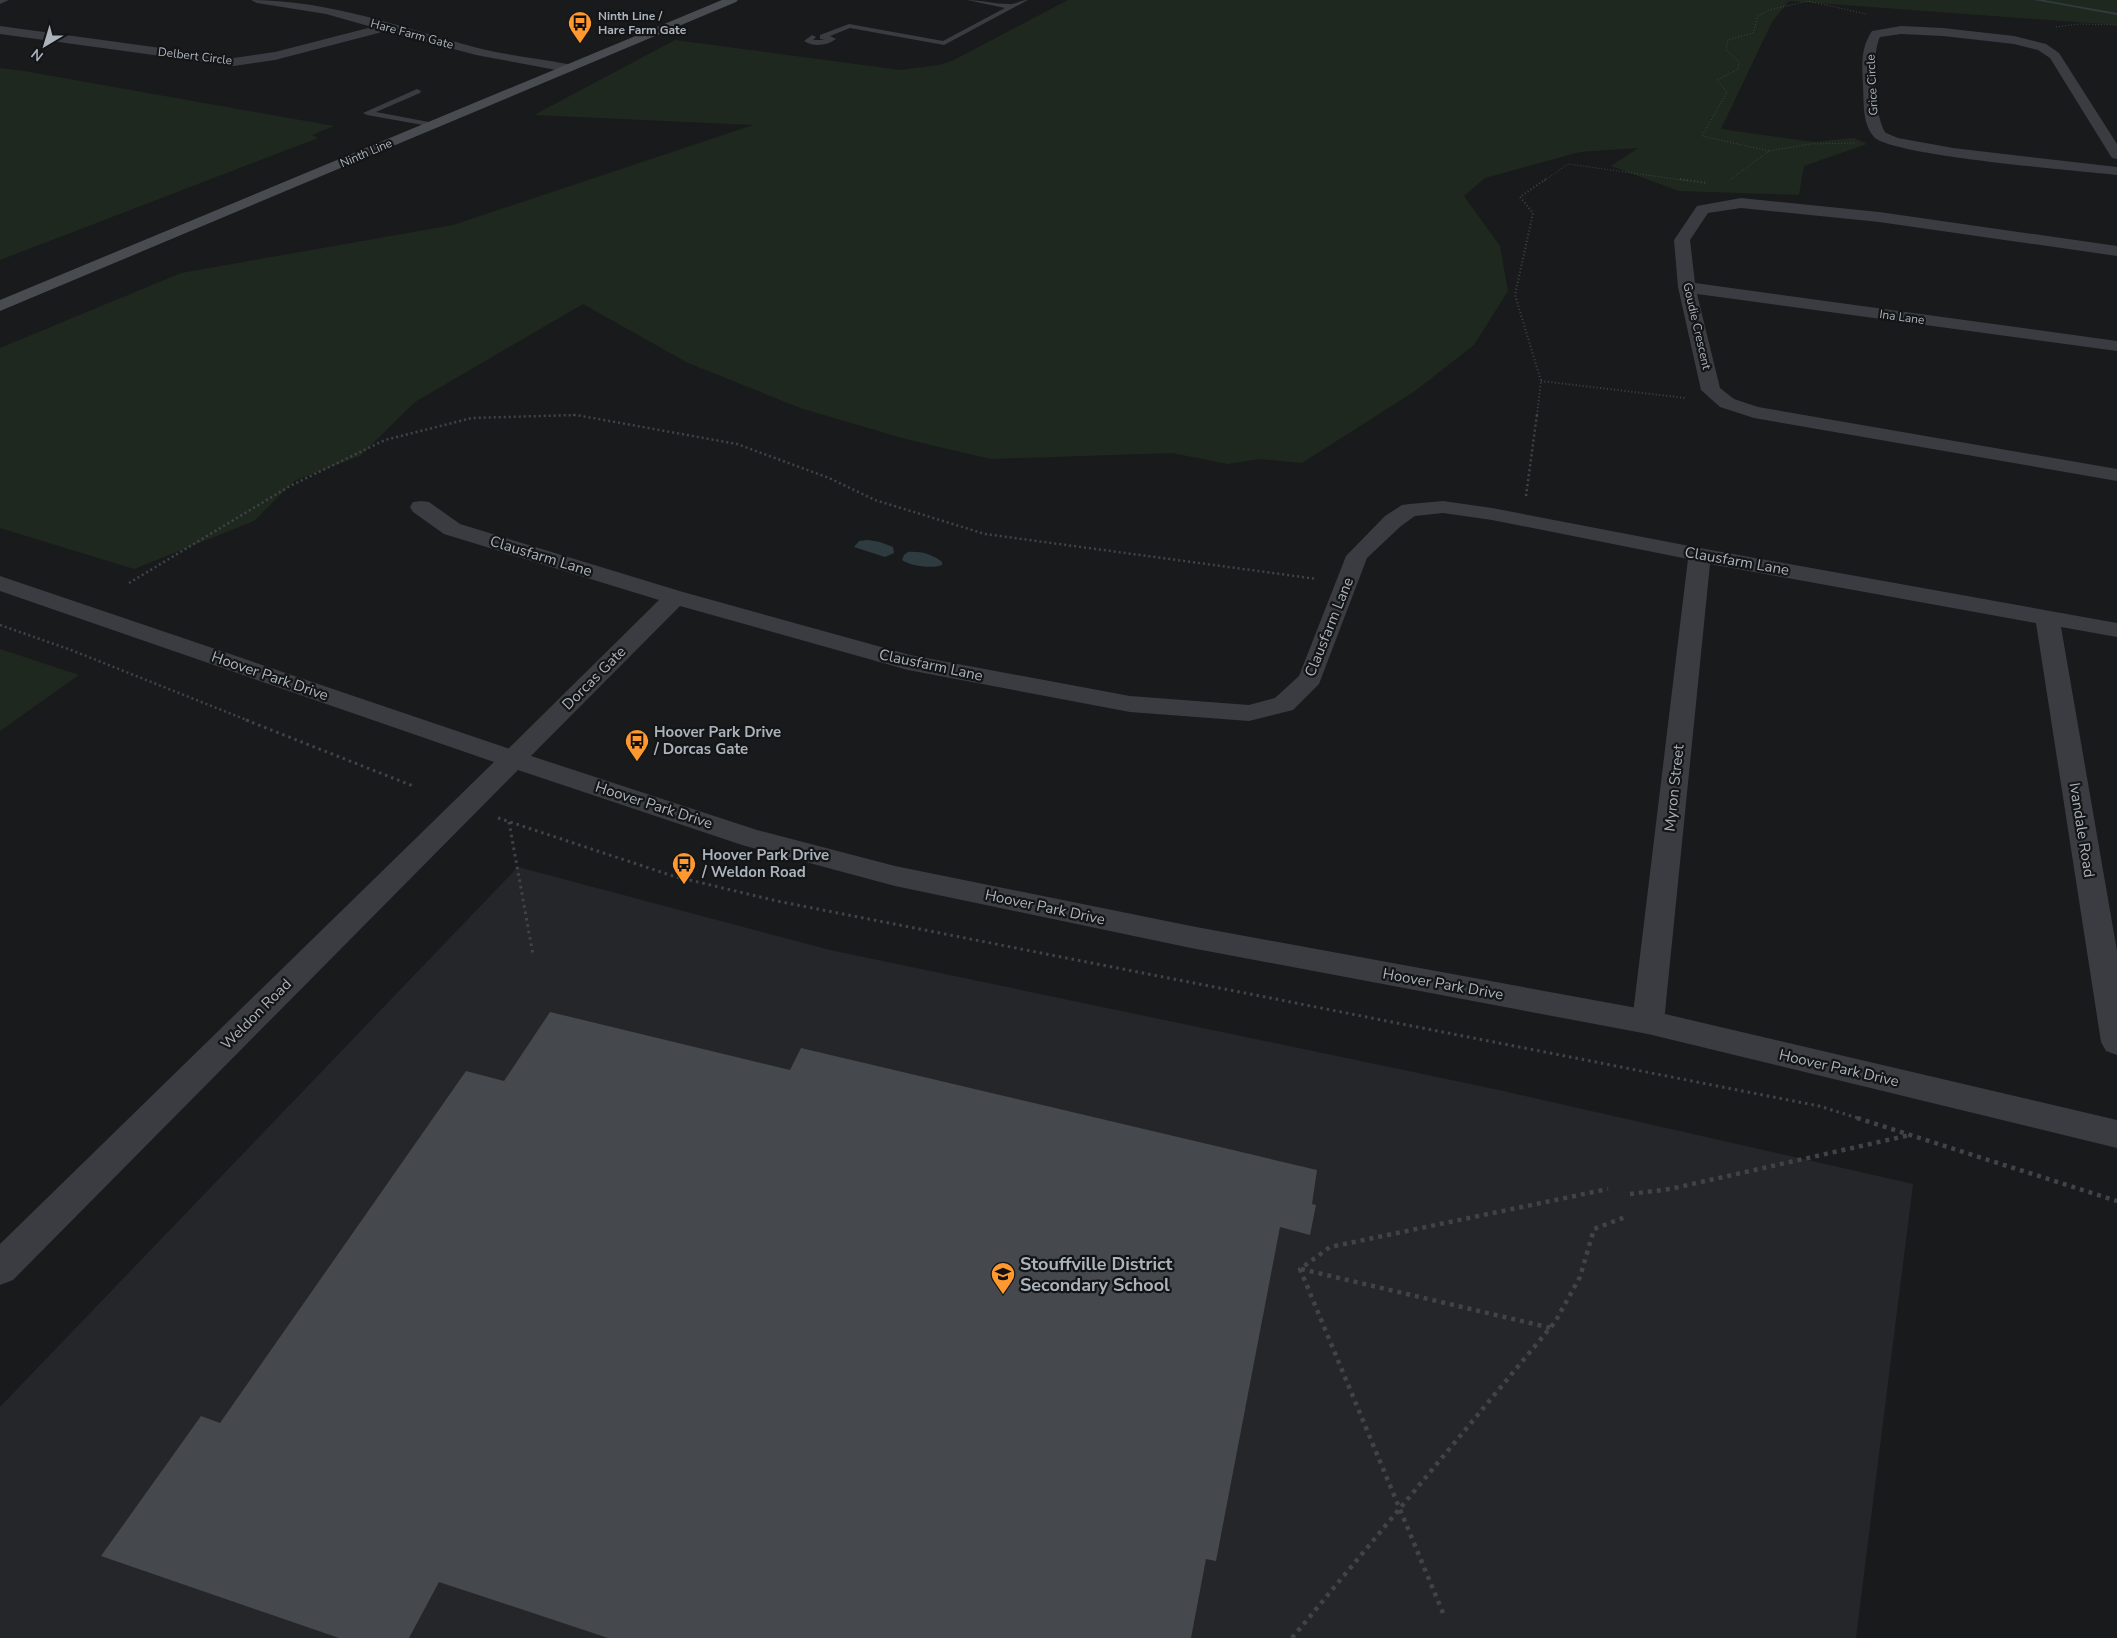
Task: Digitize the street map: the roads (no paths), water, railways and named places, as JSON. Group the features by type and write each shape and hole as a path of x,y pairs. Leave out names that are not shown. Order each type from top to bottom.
{"main road":[{"name":"Ninth Line","path":"0,306 732,0"}],"street":[{"name":"Hare Farm Gate","path":"257,0 310,7 476,51 567,68"},
{"path":"310,7 329,0"},
{"name":"Delbert Circle","path":"0,30 210,60 239,62 288,54 386,27"},
{"name":"Grice Circle","path":"2117,154 2055,56 2042,47 2029,43 1943,32 1910,30 1888,31 1876,34 1871,40 1869,79 1874,126 1882,138 1894,143 1918,148 2117,171"},
{"name":"Goudie Crescent","path":"2117,252 1879,217 1741,203 1703,209 1682,240 1687,288 1711,390 1726,403 1754,412 2117,475"},
{"name":"Ina Lane","path":"1687,288 2117,346"},
{"name":"Clausfarm Lane","path":"420,507 452,528 675,597 908,662 1130,704 1249,713 1284,704 1310,679 1357,556 1393,521 1410,510 1443,508 1522,520 1700,555 2117,630"},
{"name":"Myron Street","path":"1648,1022 1700,555"},
{"name":"Hoover Park Drive","path":"0,583 513,759 752,838 894,876 1191,937 1648,1022 2117,1134"},
{"name":"Dorcas Gate","path":"513,759 675,597"},
{"name":"Ivandale Road","path":"2047,617 2117,1042"},
{"name":"Weldon Road","path":"0,1268 513,759"}],"lane":[{"path":"970,0 1012,7"},
{"path":"818,37 850,26 944,43 1025,0"},
{"path":"417,91 367,113 431,125"},
{"path":"383,106 405,110 393,118"}],"waterway":[{"path":"2036,0 2117,14"}],"place":[{"name":"Ninth Line / Hare Farm Gate","path":"580,44"},
{"name":"Hoover Park Drive / Dorcas Gate","path":"637,762"},
{"name":"Hoover Park Drive / Weldon Road","path":"684,885"},
{"name":"Stouffville District Secondary School","path":"1003,1295"}]}
